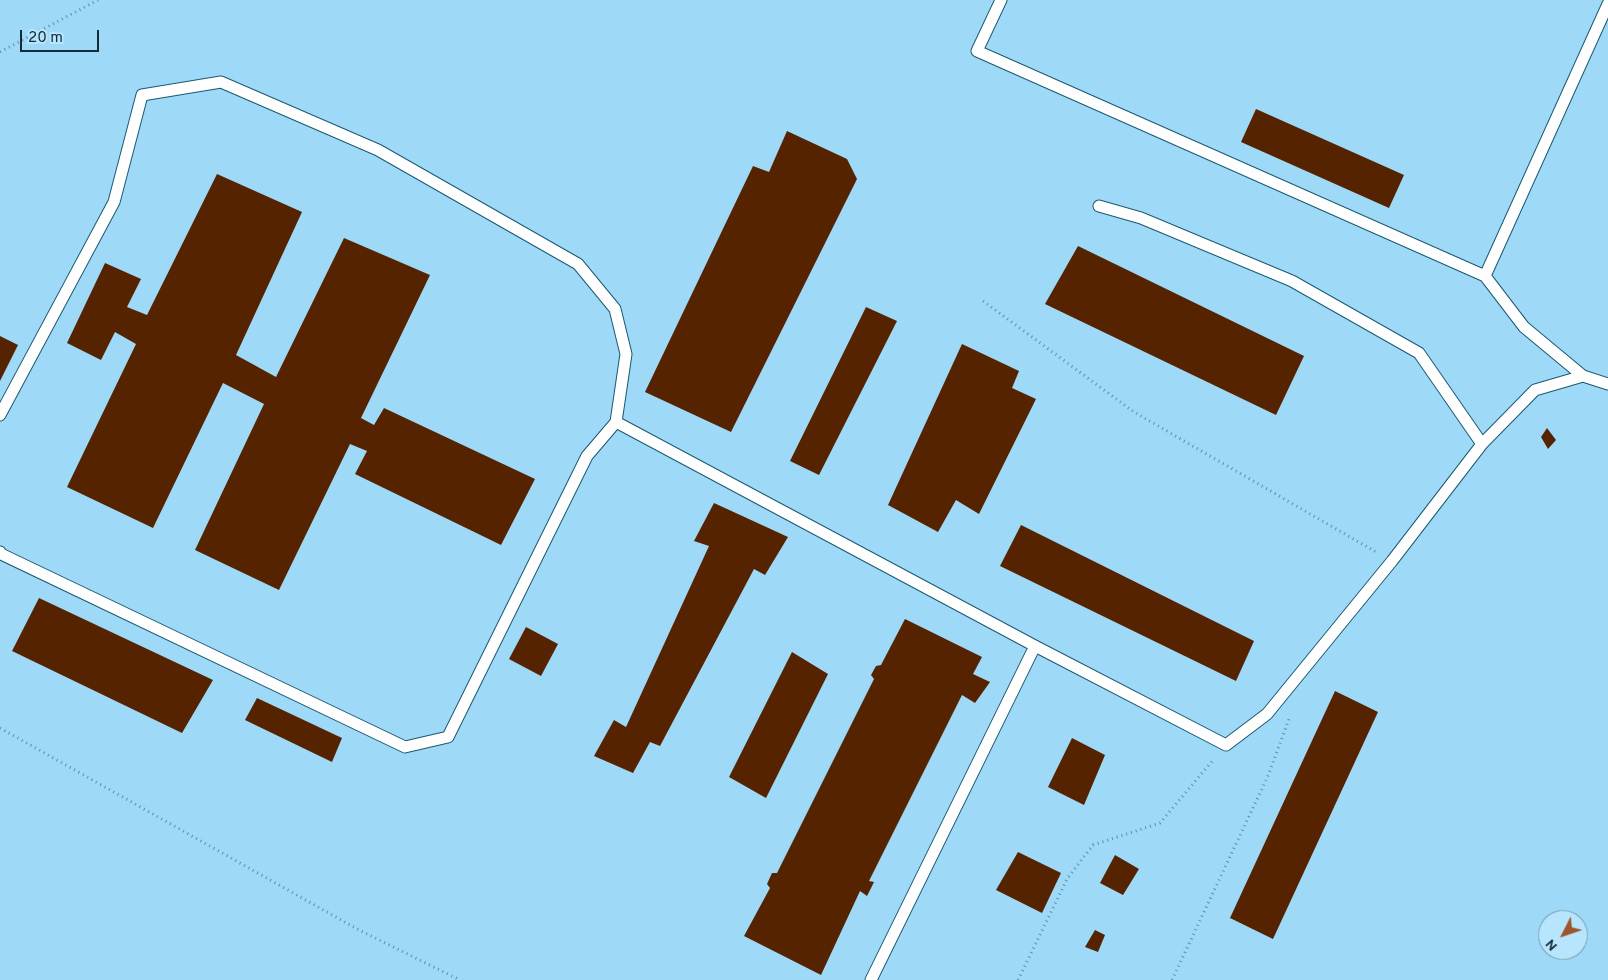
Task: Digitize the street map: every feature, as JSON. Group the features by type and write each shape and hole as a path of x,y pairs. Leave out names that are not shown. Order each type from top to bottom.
{"lane":[{"path":"1001,0 977,51 1485,276 1524,327 1583,376 1608,384"},
{"path":"1485,276 1608,4"},
{"path":"0,415 114,202 142,95 221,82 378,150 578,264 615,309 626,354 616,422 587,456 448,737 405,747 0,552"},
{"path":"1099,206 1141,218 1292,281 1419,353 1482,444"},
{"path":"616,422 1035,646 1226,745 1267,714 1392,561 1482,444 1535,390 1583,376"},
{"path":"871,980 1035,646"}],"path":[{"path":"0,52 98,0"},
{"path":"983,301 1134,412 1392,561"},
{"path":"1172,980 1268,776 1291,714"},
{"path":"0,728 359,930 460,980"},
{"path":"1018,980 1067,879 1093,845 1160,823 1226,745"}],"building":[{"path":"1256,109 1404,175 1389,208 1241,142"},
{"path":"787,131 847,159 857,179 731,432 645,392 753,166 769,172"},
{"path":"217,174 302,212 236,355 276,377 344,238 430,275 361,418 374,425 384,408 535,479 501,545 355,474 367,451 350,444 279,590 195,550 264,404 223,383 153,528 67,487 136,344 115,332 101,360 67,343 105,263 141,279 127,307 147,315"},
{"path":"1078,246 1304,356 1276,415 1045,304"},
{"path":"866,307 897,321 819,475 790,461"},
{"path":"0,336 18,345 0,381"},
{"path":"962,344 1019,371 1012,388 1036,399 979,514 956,500 938,532 888,505"},
{"path":"1547,428 1556,440 1548,449 1541,437"},
{"path":"714,503 788,537 765,575 754,569 660,746 650,742 633,773 594,756 614,720 626,727 709,546 694,541"},
{"path":"1021,525 1254,641 1236,681 1000,566"},
{"path":"39,598 213,680 182,733 12,651"},
{"path":"905,619 982,657 973,674 990,682 975,703 962,695 869,881 874,882 867,896 860,891 821,975 744,936 770,888 767,884 772,873 777,873 874,679 871,675 876,666 881,665"},
{"path":"526,627 558,644 541,676 509,659"},
{"path":"792,652 828,674 766,798 729,777"},
{"path":"1335,691 1378,712 1273,939 1230,918"},
{"path":"257,698 342,738 332,762 245,720"},
{"path":"1072,738 1105,755 1084,805 1048,787"},
{"path":"1018,852 1061,873 1042,913 996,890"},
{"path":"1115,855 1139,869 1123,895 1100,883"},
{"path":"1095,930 1105,935 1098,952 1085,947"}]}
